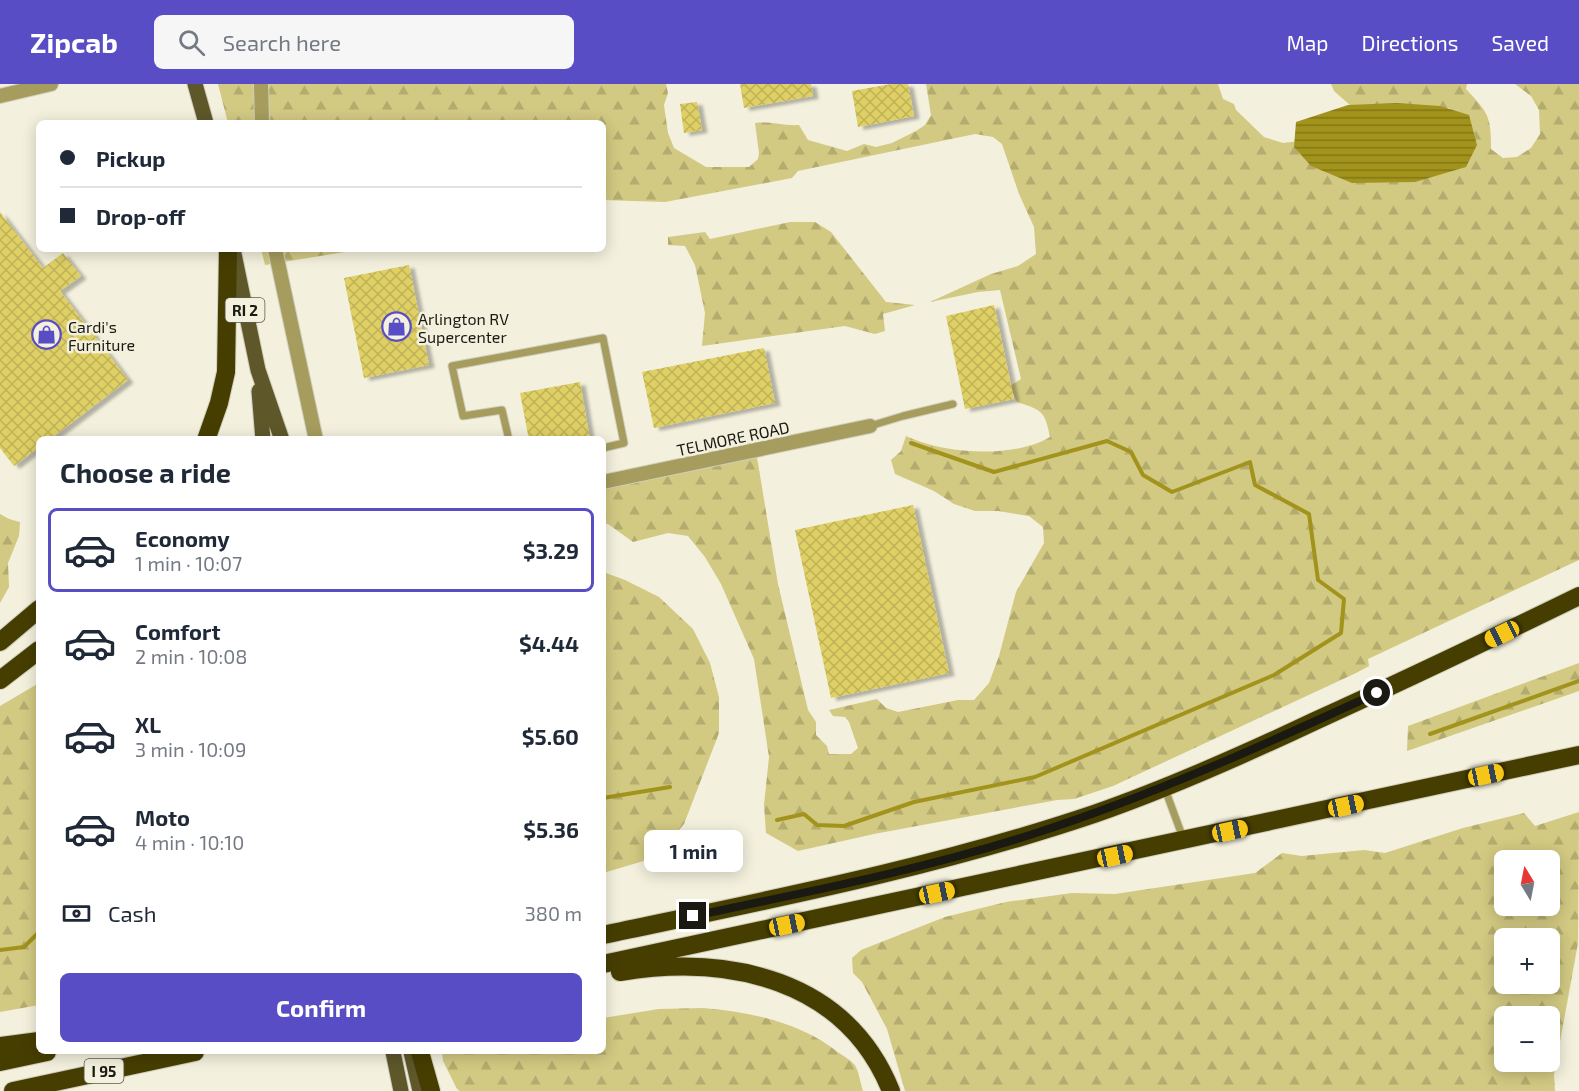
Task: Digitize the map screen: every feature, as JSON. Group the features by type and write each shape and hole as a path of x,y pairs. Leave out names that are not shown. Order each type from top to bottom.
{"highway":[{"path":"207,436 219,404 226,372 228,252"},
{"path":"606,934 839,885 966,854 1097,813 1293,732 1579,597"},
{"path":"6,637 36,612"},
{"path":"6,637 36,620"},
{"path":"0,680 36,652"},
{"path":"606,963 1579,755"},
{"path":"606,975 643,969 691,967 742,973 781,983 817,1000 849,1025 870,1050 891,1091"},
{"path":"0,1046 36,1041"},
{"path":"0,1062 38,1054"},
{"name":"I 95","path":"13,1091 186,1054"},
{"path":"421,1054 431,1091"}],"main road":[{"path":"195,84 205,120"},
{"name":"RI 2","path":"234,252 258,370 281,436"},
{"name":"RI 2","path":"258,370 263,436"},
{"path":"393,1054 401,1091"},
{"path":"411,1054 420,1091"}],"street":[{"path":"0,96 51,84"},
{"path":"261,84 262,120"},
{"path":"276,252 315,436"},
{"name":"TELMORE ROAD","path":"606,481 870,426"}],"lane":[{"path":"508,436 502,410 463,416 452,366 603,338 624,443 606,447"},
{"path":"870,426 952,404"},
{"path":"1164,787 1184,841"}],"green space":[{"path":"218,84 666,84 668,93 664,105 668,133 674,148 706,167 749,167 758,159 759,153 755,123 799,125 808,140 847,151 864,144 876,147 892,143 925,125 931,115 926,84 1218,84 1223,99 1234,104 1236,110 1264,137 1283,143 1461,122 1449,108 1414,115 1351,106 1334,91 1331,84 1467,84 1466,89 1487,115 1491,149 1503,158 1517,157 1531,148 1540,134 1539,110 1531,96 1515,84 1579,84 1579,560 1368,659 1369,666 1356,673 1113,786 1074,799 1057,800 874,834 798,851 766,833 764,805 769,757 754,659 721,584 705,557 688,536 668,533 633,542 606,524 606,481 756,451 778,584 808,710 816,722 816,735 827,746 829,754 851,754 858,748 849,722 845,717 833,716 829,710 877,699 886,708 898,712 958,700 974,700 989,683 999,656 1016,592 1044,543 1043,527 1029,516 998,511 975,511 954,504 934,491 895,474 891,460 901,451 906,436 939,447 978,451 1017,449 1050,437 1041,413 1017,402 1010,386 1021,379 1000,290 930,302 991,274 1018,266 1036,254 1034,227 1019,194 1002,144 993,137 975,134 798,171 792,178 665,202 606,200 606,120 227,120"},
{"path":"790,222 815,222 831,232 886,302 915,305 883,314 885,331 875,334 845,326 702,346 705,313 695,265 685,246 668,245 668,237 705,232 710,239"},
{"path":"262,252 345,252 265,265"},
{"path":"0,514 20,522 19,536 8,563 9,587 0,603"},
{"path":"606,573 659,597 693,629 710,663 719,697 719,733 684,824 657,857 606,872"},
{"path":"1579,663 1579,691 1407,751 1408,726"},
{"path":"36,685 36,1006 0,1012 0,706"},
{"path":"1579,812 1578,943 1560,1042 1560,1006 1494,1006 1494,1072 1555,1072 1555,1091 905,1091 887,1029 862,982 853,973 852,958 861,950 945,917 1006,902 1072,893 1115,894 1255,873 1282,853 1302,856 1364,850 1385,853 1463,828 1524,813 1535,826"},
{"path":"703,1008 739,1012 791,1026 824,1042 854,1064 863,1091 460,1091 443,1061 442,1054 606,1054 606,1018 659,1009"}],"shaded area":[{"path":"1397,103 1440,106 1469,115 1477,145 1466,167 1415,182 1352,183 1311,166 1294,147 1296,122 1348,105"}],"building":[{"path":"740,84 811,84 813,96 744,108"},
{"path":"891,84 908,84 914,116 858,127 852,91"},
{"path":"697,102 702,130 684,133 680,104"},
{"name":"Cardi's Furniture","path":"0,212 43,268 63,253 81,276 60,291 128,380 54,436 36,436 36,449 14,466 0,448"},
{"path":"409,265 429,365 364,378 344,278"},
{"path":"994,305 1014,399 965,409 946,316"},
{"path":"764,348 775,403 654,428 642,372"},
{"path":"580,382 589,436 528,436 520,393"},
{"path":"913,505 949,673 831,698 795,530"}],"waterway":[{"path":"777,820 804,814 817,825 844,826 914,802 1035,777 1274,675 1341,633 1344,599 1318,580 1309,514 1255,485 1250,462 1172,492 1143,475 1131,452 1107,441 994,472 911,443"},
{"path":"1430,734 1579,681"},
{"path":"606,798 670,787"},
{"path":"0,950 24,947 36,935"}],"place":[{"name":"Arlington RV Supercenter","path":"397,327"},
{"name":"Cardi's Furniture","path":"47,335"}],"route":[{"path":"693,916 897,872 1031,835 1097,813 1229,761 1377,693"}]}
